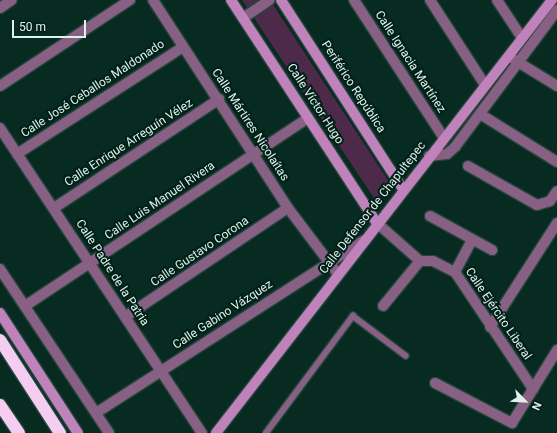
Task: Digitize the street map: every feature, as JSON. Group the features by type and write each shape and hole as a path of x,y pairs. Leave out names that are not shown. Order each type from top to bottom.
{"highway":[{"path":"0,340 60,433"},
{"path":"0,405 19,433"}],"main road":[{"name":"Calle Víctor Hugo","path":"231,0 377,223"},
{"name":"Periférico República","path":"281,0 403,189"},
{"name":"Calle Defensor de Chapultepec","path":"216,433 403,189 552,0"},
{"path":"0,313 78,433"}],"street":[{"path":"0,8 12,0"},
{"path":"0,86 130,0"},
{"name":"Calle Mártires Nicolaítas","path":"153,0 288,208 328,263 338,274"},
{"path":"243,18 270,0"},
{"name":"Calle Ignacia Martínez","path":"354,0 444,138"},
{"path":"430,0 485,85"},
{"path":"497,0 522,38"},
{"path":"429,156 447,154 480,114 557,10"},
{"name":"Calle José Ceballos Maldonado","path":"17,154 183,46"},
{"path":"508,56 557,86"},
{"name":"Calle Enrique Arreguín Vélez","path":"54,208 218,99"},
{"path":"480,114 557,162"},
{"name":"Calle Luis Manuel Rivera","path":"25,306 308,118"},
{"name":"Calle Padre de la Patria","path":"0,128 202,433"},
{"path":"468,166 537,204 550,201 557,191"},
{"name":"Calle Gustavo Corona","path":"125,317 288,208"},
{"path":"430,216 492,250"},
{"path":"377,223 420,261 383,306"},
{"path":"490,328 557,223"},
{"name":"Calle Gabino Vázquez","path":"96,413 364,240"},
{"path":"455,272 472,240"},
{"name":"Calle Ejército Liberal","path":"420,261 433,261 455,272 490,328 533,389"},
{"path":"0,269 109,433"},
{"path":"435,383 512,424 557,350"}],"lane":[{"path":"266,433 353,316 406,356"}],"shaded area":[{"path":"242,0 270,0 393,188 378,204"}]}
